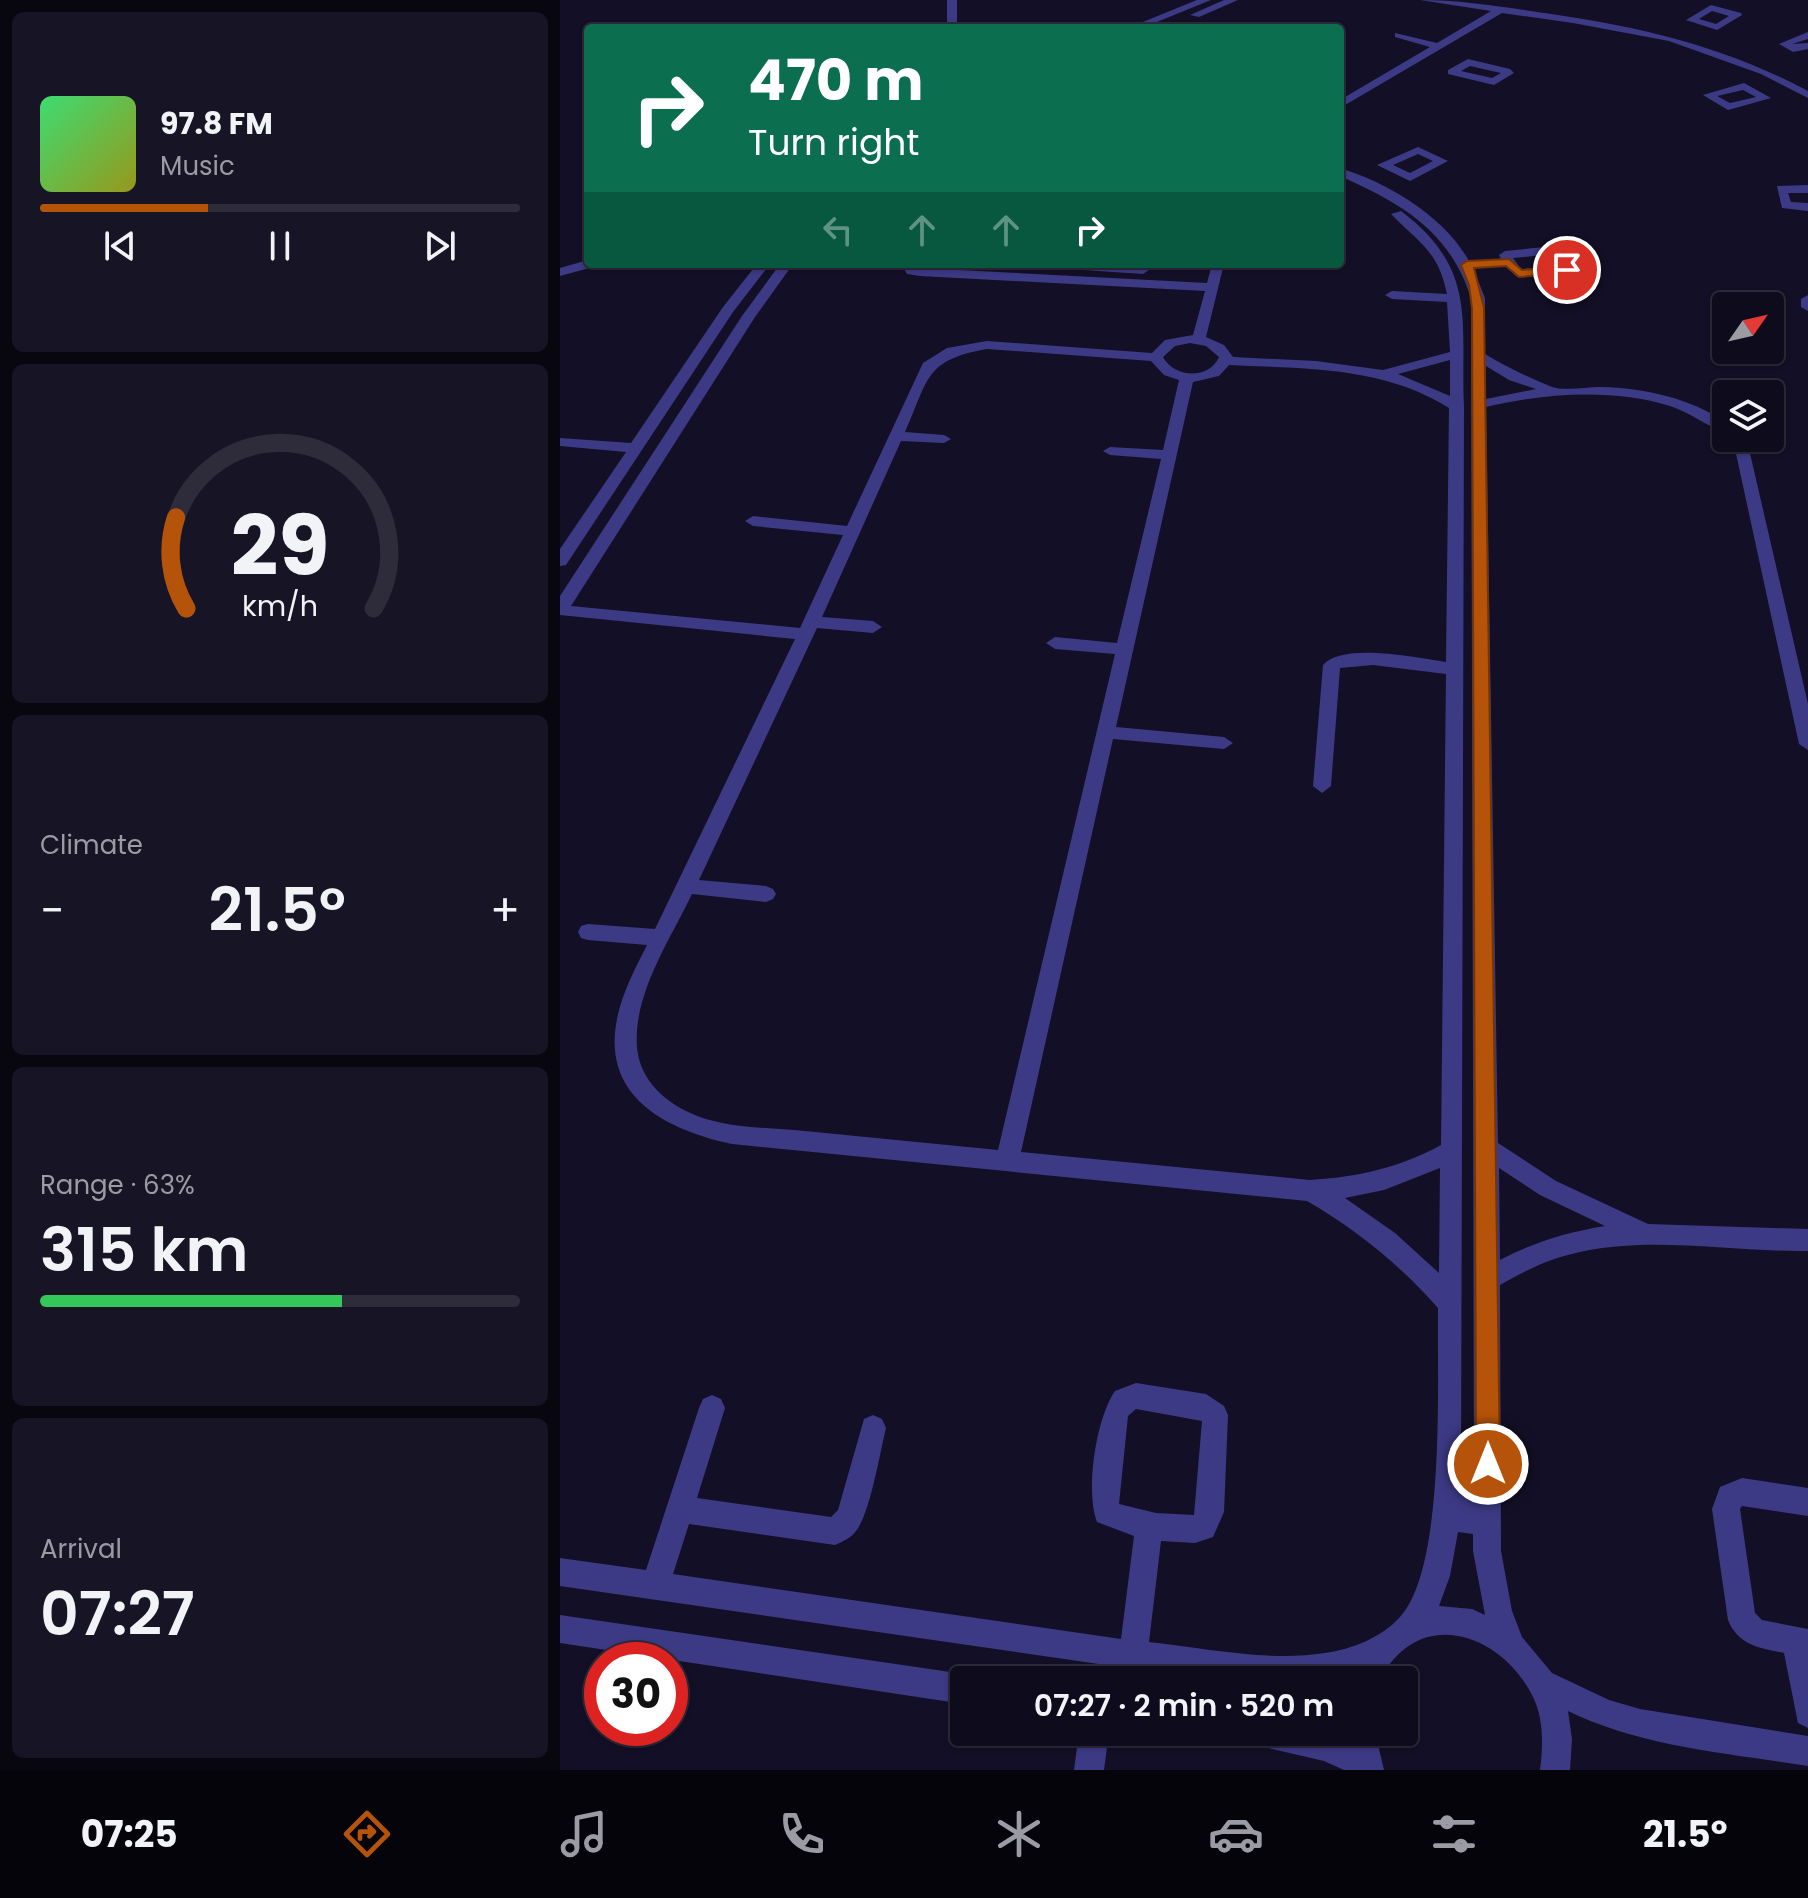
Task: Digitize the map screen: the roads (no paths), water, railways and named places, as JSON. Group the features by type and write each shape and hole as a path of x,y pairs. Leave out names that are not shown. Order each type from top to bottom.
{"street":[{"path":"952,0 952,24"},
{"path":"1143,24 1206,0"},
{"path":"1171,24 1233,0"},
{"path":"1425,0 1627,30 1733,59 1808,95"},
{"path":"1485,0 1538,3 1690,35 1746,53 1808,81"},
{"path":"1399,35 1440,47 1500,10"},
{"path":"1690,35 1704,24"},
{"path":"1788,48 1785,43 1808,35"},
{"path":"1774,53 1808,46"},
{"path":"1344,103 1442,62 1440,47"},
{"path":"1733,59 1746,53"},
{"path":"1757,92 1790,85"},
{"path":"1371,185 1397,172"},
{"path":"1344,174 1371,185 1428,220 1451,242 1467,265 1478,298 1488,1509 1490,1577 1511,1645"},
{"path":"1344,186 1388,208 1424,236 1442,257 1451,274 1455,298 1457,407 1447,1504 1436,1576 1426,1603 1410,1627"},
{"path":"1808,189 1781,189 1786,205 1808,207"},
{"path":"1467,265 1509,262"},
{"path":"560,272 584,265"},
{"path":"560,561 658,414 761,268"},
{"path":"784,268 755,306 560,609 808,628 873,627"},
{"path":"910,268 920,272 1215,275"},
{"path":"1112,268 1215,275"},
{"path":"1199,340 1215,275"},
{"path":"1392,295 1455,298"},
{"path":"1808,299 1808,307"},
{"path":"1156,357 1167,345 1182,340 1199,340 1220,348 1226,361"},
{"path":"1156,357 987,345 963,347 942,355 928,366 628,1011 625,1050 638,1085 667,1114 686,1124 732,1134 1310,1191 1362,1186 1386,1180 1410,1172 1452,1150"},
{"path":"1385,372 1457,354"},
{"path":"1479,356 1514,377 1562,391"},
{"path":"1156,357 1164,370 1187,377 1213,373 1226,361 1385,372 1425,387 1457,407"},
{"path":"1007,1161 1187,377"},
{"path":"1479,405 1519,395 1562,391 1665,399 1712,419"},
{"path":"658,414 685,416"},
{"path":"894,436 944,439"},
{"path":"560,442 635,448"},
{"path":"1455,445 1480,447"},
{"path":"1110,451 1169,455"},
{"path":"1743,452 1804,712 1808,744"},
{"path":"753,521 851,531"},
{"path":"1055,643 1125,649"},
{"path":"1322,786 1332,665 1339,661 1358,660 1454,669"},
{"path":"1106,732 1224,743"},
{"path":"685,886 766,894"},
{"path":"588,932 661,938"},
{"path":"1487,1148 1560,1194 1649,1233"},
{"path":"1310,1191 1372,1227 1401,1249 1451,1304"},
{"path":"1488,1279 1511,1264 1561,1243 1589,1237 1649,1233 1808,1240"},
{"path":"1136,1396 1212,1410 1217,1421 1208,1521 1195,1531 1149,1524 1112,1517 1103,1505 1119,1405 1136,1396"},
{"path":"655,1587 712,1408"},
{"path":"680,1509 835,1531 847,1521 851,1512 873,1428"},
{"path":"1808,1502 1742,1492 1730,1497 1726,1509 1742,1620 1755,1633 1802,1642 1808,1713"},
{"path":"1447,1504 1488,1509"},
{"path":"1133,1655 1149,1524"},
{"path":"560,1572 1133,1655 1265,1669 1324,1668 1379,1653"},
{"path":"1372,1666 1393,1638 1410,1627 1451,1620 1471,1623 1492,1632 1511,1645 1541,1683 1557,1730 1555,1770"},
{"path":"560,1629 950,1687"},
{"path":"1541,1683 1606,1714 1640,1724 1808,1751"},
{"path":"1089,1770 1092,1746"},
{"path":"1326,1746 1368,1768"},
{"path":"1363,1746 1368,1768"}]}
